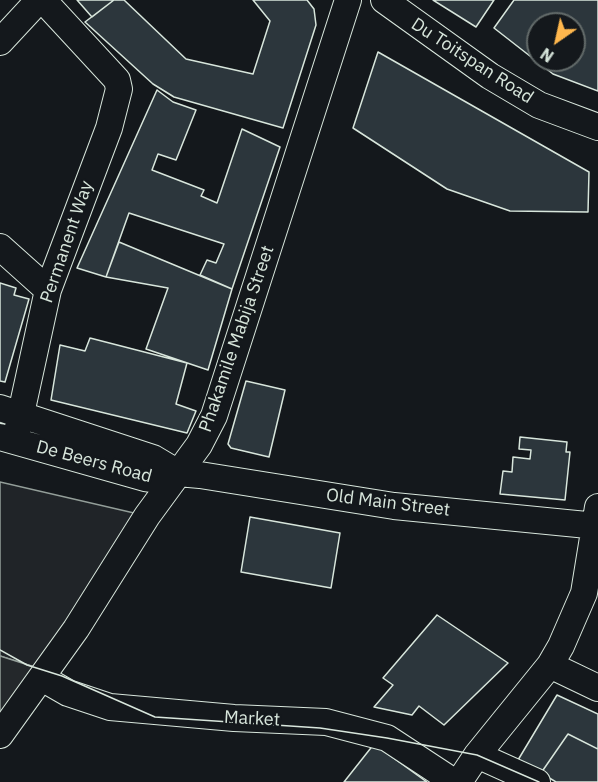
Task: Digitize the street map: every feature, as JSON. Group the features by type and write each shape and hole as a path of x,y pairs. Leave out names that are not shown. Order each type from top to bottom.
{"street":[{"path":"0,42 41,0"},
{"name":"Permanent Way","path":"7,439 10,411 48,290 109,128 119,88 117,80 41,0"},
{"name":"Phakamile Mabija Street","path":"0,735 76,628 147,516 199,445 214,416 348,0"},
{"name":"Du Toitspan Road","path":"384,0 490,76 539,105 598,127"},
{"path":"7,253 35,257 66,240"},
{"path":"7,253 48,290"},
{"name":"De Beers Road","path":"10,411 153,458 178,474"},
{"name":"De Beers Road","path":"7,439 145,478 160,480 178,474"},
{"name":"Old Main Street","path":"178,474 394,506 597,520"},
{"path":"459,782 477,755 550,665 574,620 584,593 597,520"},
{"path":"550,665 598,688"},
{"name":"Market","path":"42,678 68,693 110,707 336,724 387,738 454,782"},
{"path":"477,755 537,782"}],"shaded area":[{"path":"0,482 147,516 47,671 0,656"},
{"path":"0,656 47,671 0,734"}],"building":[{"path":"77,0 114,0 92,17"},
{"path":"114,0 124,0 186,59 253,74 270,21 253,0 307,0 314,9 316,25 283,128 174,97 153,84 85,22"},
{"path":"433,0 494,0 476,27"},
{"path":"514,0 598,0 598,91 550,72 586,72 586,12 526,12 526,53 494,28"},
{"path":"378,52 589,172 588,212 510,211 447,189 353,128"},
{"path":"157,90 173,102 196,110 176,160 158,154 152,170 204,190 201,196 217,203 242,129 280,147 232,289 200,275 207,260 216,263 224,244 129,213 106,277 77,268"},
{"path":"119,242 232,289 208,370 146,349 168,288 106,277"},
{"path":"0,283 16,288 14,295 29,299 5,382 0,381"},
{"path":"90,338 187,363 176,404 196,411 187,433 51,400 60,345 85,351"},
{"path":"246,381 285,390 269,457 231,448 228,444"},
{"path":"520,437 567,442 566,452 570,452 565,500 500,494 503,471 512,472 513,457 530,459 531,450 519,449"},
{"path":"250,517 340,533 331,588 241,572"},
{"path":"437,615 508,663 444,725 419,706 412,715 374,707 393,685 383,678"},
{"path":"557,695 598,714 598,749 568,734 541,773 518,760"},
{"path":"568,734 598,749 598,782 556,782 541,773"},
{"path":"374,744 427,782 344,782"}],"tram line":[{"path":"0,650 27,665 62,676 155,717 320,728 387,738 477,755 539,782"}]}
